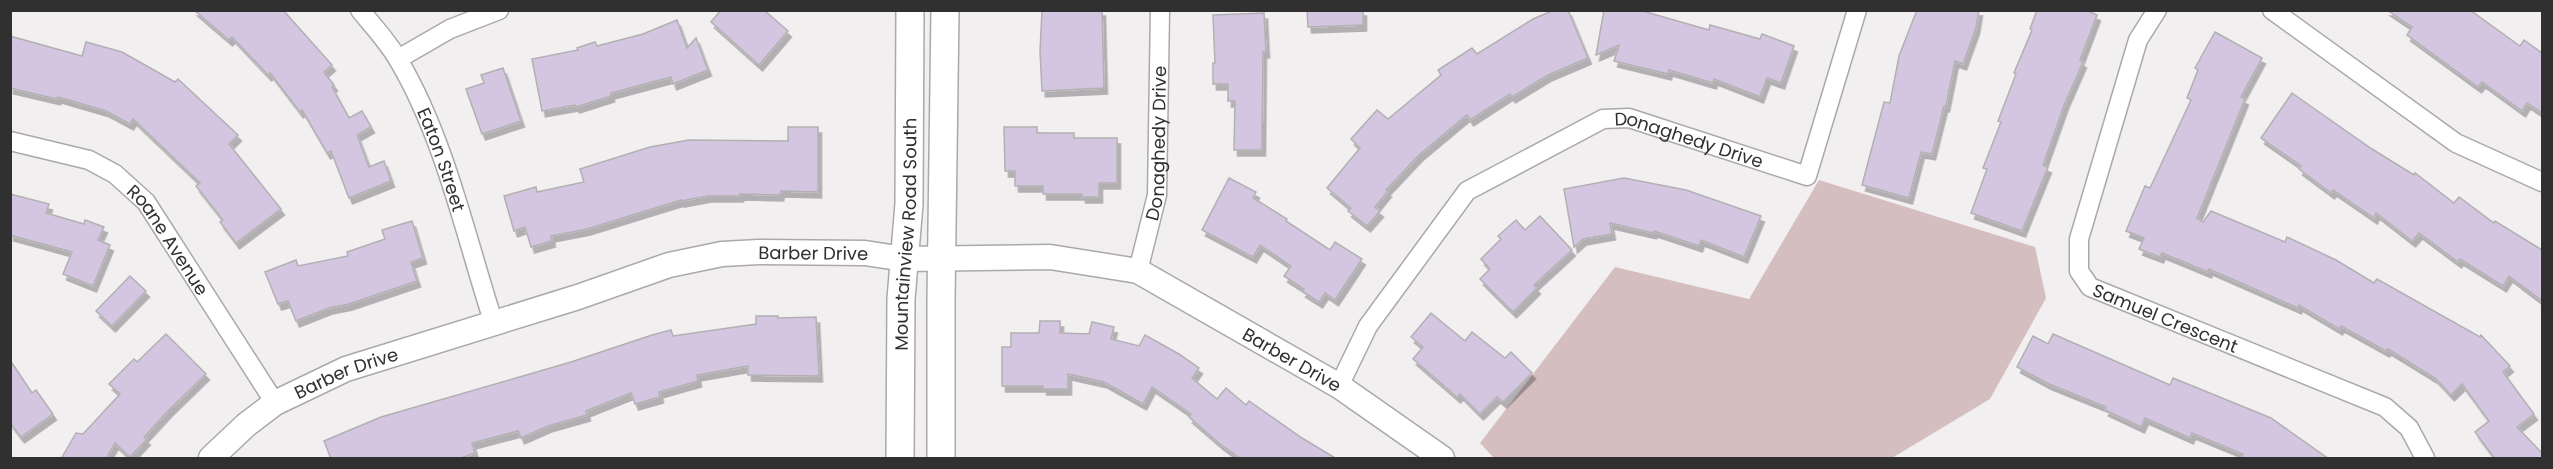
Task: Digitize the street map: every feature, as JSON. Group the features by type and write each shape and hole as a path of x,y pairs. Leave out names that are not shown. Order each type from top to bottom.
{"main road":[{"name":"Mountainview Road South","path":"900,459 901,299 909,204 910,10"},
{"name":"Mountainview Road South","path":"941,459 945,10"}],"street":[{"name":"Eaton Street","path":"360,10 398,59 414,87 432,131 494,324"},
{"path":"398,59 450,29 499,10"},
{"name":"Donaghedy Drive","path":"1138,271 1157,195 1160,10"},
{"name":"Donaghedy Drive","path":"1339,386 1368,326 1467,191 1603,119 1629,118 1807,176 1857,10"},
{"name":"Samuel Crescent","path":"2157,10 2138,40 2079,239 2079,271 2090,287 2385,407 2409,428 2425,459"},
{"path":"2272,10 2456,143 2542,182"},
{"name":"Roane Avenue","path":"10,141 89,160 115,174 146,202 275,403"},
{"name":"Barber Drive","path":"211,459 246,425 275,403 346,369 578,297 669,265 722,254 854,253 904,259 1050,257 1138,271 1339,386 1442,459"}],"shaded area":[{"path":"1819,180 2035,247 2046,298 1990,399 1892,458 1494,458 1480,443 1615,267 1749,299"}],"building":[{"path":"194,10 283,10 332,65 324,72 334,85 332,87 349,118 362,111 371,127 357,135 369,167 384,161 391,181 349,198 331,151 327,153 302,110 300,112 270,73 268,75 232,37 229,40"},
{"path":"721,10 764,10 788,31 759,65 711,22"},
{"path":"1042,10 1102,10 1104,88 1042,91 1040,51"},
{"path":"1307,10 1363,10 1363,25 1308,27"},
{"path":"1554,10 1568,10 1588,58 1548,75 1512,97 1510,94 1470,120 1467,115 1419,155 1386,190 1388,191 1375,207 1380,211 1367,226 1348,211 1351,208 1327,188 1360,148 1351,139 1377,110 1388,119 1441,75 1438,70 1472,48 1477,54 1533,19"},
{"path":"1604,10 1639,10 1709,30 1710,25 1760,39 1762,34 1794,46 1781,83 1767,78 1760,97 1714,79 1713,83 1669,70 1668,74 1614,61 1619,45 1596,55"},
{"path":"1917,10 1979,10 1976,28 1963,64 1955,61 1946,106 1944,106 1932,154 1921,152 1909,198 1862,185 1884,102 1890,103 1899,56"},
{"path":"2037,10 2086,10 2097,15 2080,60 2083,62 2065,103 2043,165 2048,167 2022,231 1971,213 1987,169 1983,168 2001,122 1998,121 2016,74 2014,73 2032,30 2030,29"},
{"path":"2387,10 2470,10 2520,46 2524,40 2542,53 2542,113 2527,103 2522,111 2482,82 2478,87 2407,35 2412,27"},
{"path":"1264,13 1266,52 1263,52 1262,150 1234,150 1235,101 1228,101 1228,84 1213,84 1213,63 1215,63 1213,15"},
{"path":"677,20 687,48 696,38 708,70 673,84 671,77 611,93 611,96 576,107 575,105 542,111 532,59 578,50 577,48 595,42 597,46 643,34"},
{"path":"2215,32 2262,58 2241,97 2245,99 2197,218 2203,222 2211,211 2285,242 2287,237 2336,260 2374,283 2377,279 2480,337 2481,335 2510,366 2503,372 2534,414 2517,427 2542,453 2542,459 2495,459 2475,432 2489,421 2462,384 2451,395 2435,378 2388,349 2386,351 2341,326 2339,329 2299,305 2298,308 2209,269 2208,272 2162,253 2160,257 2139,249 2144,238 2126,231 2145,186 2150,188 2191,100 2187,98 2198,70 2195,68"},
{"path":"10,36 82,56 86,42 122,52 175,82 178,79 238,135 229,144 281,209 236,243 220,222 223,220 196,186 200,183 133,119 130,124 106,111 58,97 57,99 10,88"},
{"path":"503,68 521,121 482,134 466,89 484,83 481,75"},
{"path":"2292,93 2372,149 2414,175 2415,173 2454,203 2459,197 2494,223 2495,221 2542,250 2542,301 2509,276 2503,286 2460,259 2458,262 2419,233 2412,241 2376,213 2374,218 2333,190 2331,193 2299,169 2301,166 2261,138"},
{"path":"788,127 818,127 818,192 781,191 780,195 740,194 740,196 708,196 681,200 587,229 551,236 552,241 531,247 525,227 514,231 504,196 536,187 537,192 584,182 580,169 650,147 689,140 788,141"},
{"path":"1004,127 1037,127 1037,133 1074,133 1074,138 1117,138 1117,183 1099,183 1099,197 1082,197 1082,194 1043,194 1043,186 1015,186 1015,171 1005,171"},
{"path":"1229,178 1256,192 1253,198 1330,250 1335,242 1362,259 1335,300 1325,293 1319,302 1302,291 1304,289 1284,276 1291,266 1260,245 1253,257 1202,230"},
{"path":"1624,178 1686,190 1761,216 1744,257 1701,240 1699,246 1654,231 1653,233 1610,223 1612,234 1583,239 1574,247 1564,189"},
{"path":"10,194 49,204 46,213 84,224 85,220 104,227 98,240 110,245 93,286 63,274 72,252 10,235"},
{"path":"1540,216 1572,250 1534,285 1537,288 1513,312 1480,279 1490,269 1481,259 1501,239 1498,236 1516,220 1525,230"},
{"path":"412,221 423,258 411,262 417,281 349,304 329,308 296,321 288,301 278,304 265,272 296,260 298,266 348,256 347,252 385,239 382,230"},
{"path":"130,276 146,291 112,326 96,311"},
{"path":"1431,313 1465,341 1472,332 1505,358 1511,352 1532,373 1503,402 1497,397 1480,414 1460,394 1457,397 1413,359 1423,347 1411,337"},
{"path":"756,316 816,317 819,376 748,375 748,366 697,375 698,381 659,392 660,397 635,404 631,393 586,411 587,415 548,426 521,438 518,431 472,443 475,453 458,459 331,459 324,441 381,417 571,362 652,335 671,330 673,336 756,324"},
{"path":"1040,321 1060,321 1060,333 1089,334 1092,322 1114,327 1111,339 1139,346 1145,335 1199,368 1192,378 1217,399 1226,388 1246,405 1249,401 1337,459 1241,459 1189,417 1191,414 1152,387 1143,404 1104,382 1068,374 1068,389 1043,389 1043,386 1002,386 1002,347 1011,347 1011,333 1039,333"},
{"path":"166,334 206,374 144,437 147,439 130,457 115,443 106,459 61,459 76,433 83,434 120,394 109,384 134,359 137,362"},
{"path":"2053,334 2170,385 2173,378 2271,418 2329,459 2240,459 2243,454 2192,433 2190,438 2145,418 2141,427 2105,410 2106,407 2049,384 2017,367 2033,336 2048,344"},
{"path":"10,360 32,393 36,390 53,414 21,437 10,423"}]}
